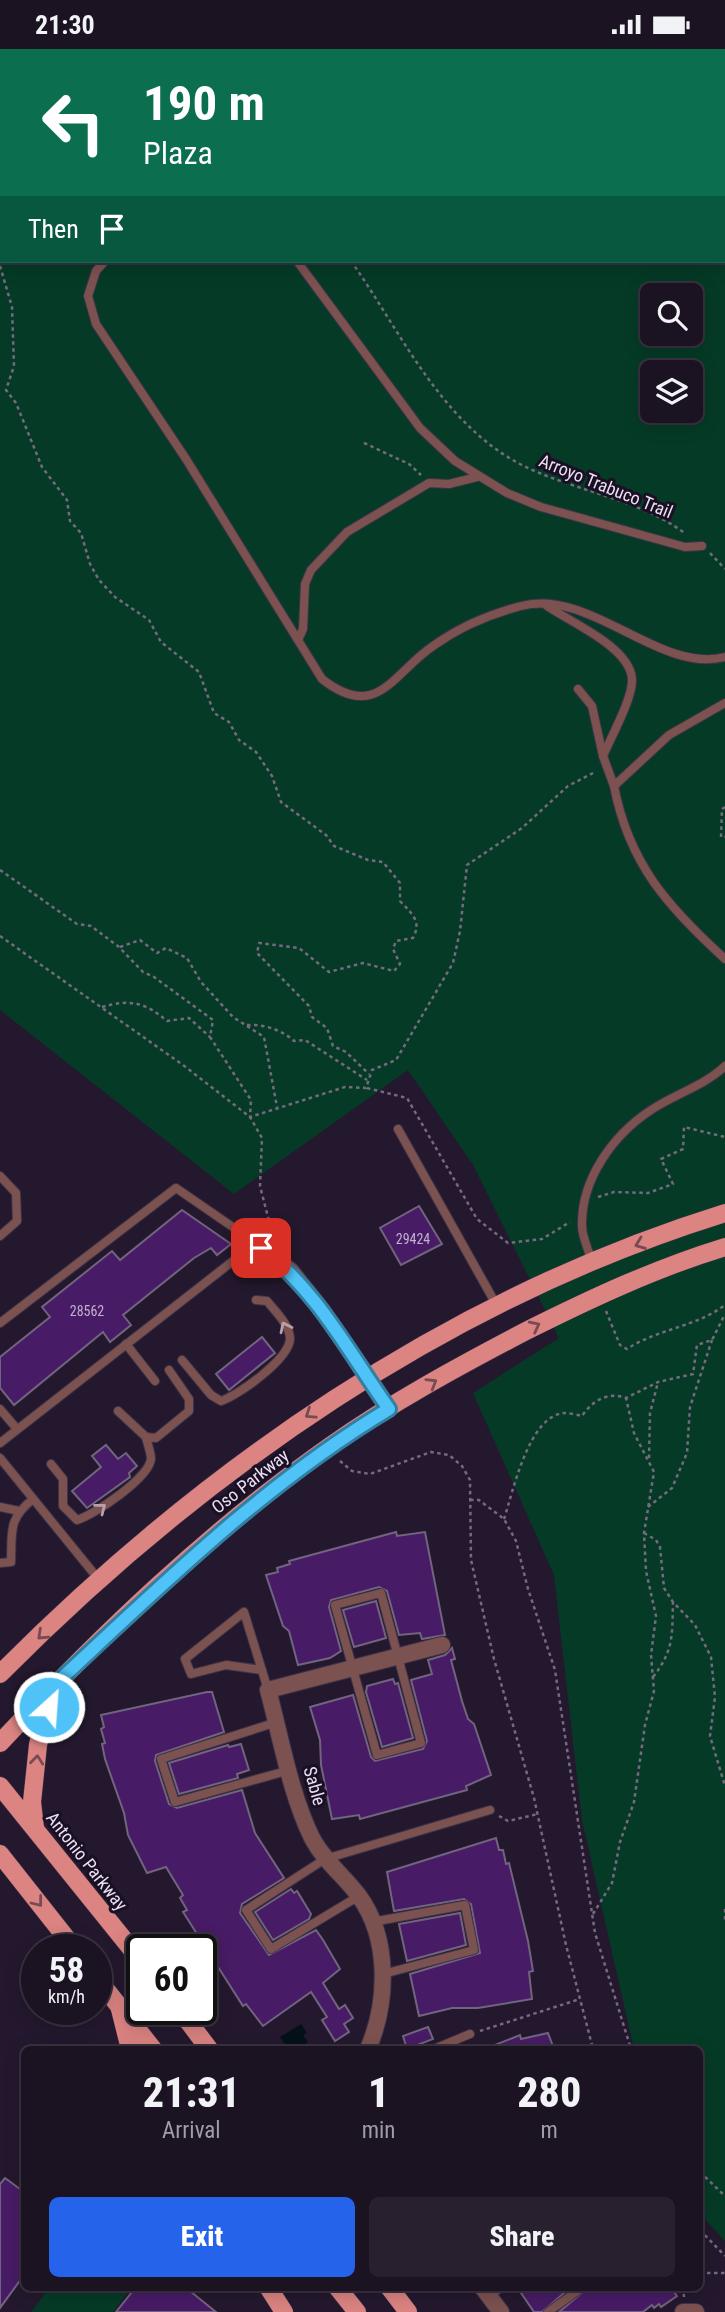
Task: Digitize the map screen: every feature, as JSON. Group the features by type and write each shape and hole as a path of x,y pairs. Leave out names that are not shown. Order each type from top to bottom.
{"main road":[{"name":"Oso Parkway","path":"0,1674 100,1581 259,1449 367,1377 497,1306 592,1262 725,1213"},
{"name":"Oso Parkway","path":"0,1743 50,1689 211,1539 330,1446 475,1358 600,1295 717,1249"},
{"path":"35,1828 32,1802 38,1745 50,1689"},
{"name":"Antonio Parkway","path":"0,1786 126,1943"},
{"path":"0,1854 63,1934"},
{"path":"112,1997 151,2046"},
{"path":"119,2006 129,2046"},
{"path":"191,2025 207,2046"},
{"path":"271,2291 284,2312"},
{"path":"340,2291 356,2312"},
{"path":"392,2291 408,2312"}],"street":[{"path":"259,1245 291,1271 322,1310 389,1409"},
{"path":"268,1690 442,1646"},
{"name":"Sable","path":"268,1690 303,1815 325,1859 359,1896 372,1922 381,1952 383,1974 376,2032 369,2046"},
{"path":"491,2291 501,2312"},
{"path":"684,2312 696,2312"}],"lane":[{"path":"103,263 96,271 88,296 96,324 186,459 322,679 336,690 366,697 384,691 429,648 451,633 523,606 544,604 592,616 678,654 702,659 725,657"},
{"path":"297,263 420,428 435,445 478,477 541,507 685,547 702,546"},
{"path":"298,640 303,629 305,585 311,570 347,532 429,483 449,484 478,477"},
{"path":"544,604 610,645 629,667 632,679 630,691 604,756"},
{"path":"578,689 592,706 614,786 620,820 652,883 681,919 725,959"},
{"path":"614,786 669,735 725,703"},
{"path":"592,1262 582,1227 586,1202 601,1159 626,1130 650,1110 714,1077 725,1066"},
{"path":"398,1129 497,1306"},
{"path":"0,1176 16,1193 17,1221 0,1236"},
{"path":"0,1323 176,1188 259,1245 126,1344 0,1443"},
{"path":"182,1360 211,1395 221,1401 235,1396 284,1355 290,1338 285,1324 267,1301 256,1300"},
{"path":"126,1344 155,1381"},
{"path":"118,1411 146,1437 156,1439 189,1412 189,1399 169,1370"},
{"path":"0,1409 18,1429"},
{"path":"51,1465 63,1479 63,1506 77,1520 90,1516 145,1473 151,1459 146,1437"},
{"path":"0,1458 100,1581"},
{"path":"0,1563 11,1562 12,1523 19,1511 33,1499"},
{"path":"0,1507 19,1511"},
{"path":"381,1593 421,1743 377,1755 352,1668 335,1605 381,1593"},
{"path":"262,1670 226,1665 191,1674 185,1659 244,1612 262,1670 268,1690"},
{"path":"277,1722 161,1759 175,1802 290,1770"},
{"path":"359,1896 271,1949 246,1910 325,1859 490,1810"},
{"path":"372,1922 465,1905 474,1951 383,1974"},
{"path":"442,2046 470,2034"},
{"path":"548,2312 577,2291"}],"path":[{"path":"0,217 0,226"},
{"name":"Arroyo Trabuco Trail","path":"352,263 415,361 463,418 490,443 517,463 552,479 637,508 679,529 702,546 725,569"},
{"path":"0,266 12,307 14,366 6,390 16,403 42,467 67,500 71,521 81,533 90,564 99,580 115,597 149,620 160,642 199,672 214,713 229,722 239,740 256,752 272,776 281,801 326,835 334,846 368,860 383,862 400,883 400,901 416,918 418,929 413,938 396,941 393,949 400,964 394,971 363,963 329,972 299,949 259,943 257,953 309,1006 312,1017 327,1028 333,1046 346,1052 369,1074"},
{"path":"364,443 409,464 429,483"},
{"path":"366,1088 369,1074 396,1060 453,963 460,931 467,865 522,828 569,786 607,766"},
{"path":"725,807 722,809 721,824 721,837 725,837"},
{"path":"0,870 77,924 91,926 119,947 143,972 213,1020 210,1037"},
{"path":"0,936 183,1065 250,1117 262,1138 260,1186 269,1221 259,1245"},
{"path":"119,947 140,940 157,953 166,948 187,958 201,982 233,1017 264,1037 277,1107"},
{"path":"101,1008 124,1001 152,1008 167,1021 189,1018 210,1037 251,1100 250,1117"},
{"path":"246,1025 257,1024 285,1033 294,1041 305,1039 367,1080"},
{"path":"250,1117 345,1087 366,1088 407,1098 477,1219 508,1243 542,1239 569,1223 575,1206 586,1202 614,1192 648,1193 673,1184 662,1159 683,1149 684,1127 725,1137"},
{"path":"600,1295 620,1345 627,1349 666,1330 713,1314 725,1305"},
{"path":"646,1509 672,1488 687,1453 690,1407 712,1340 725,1314"},
{"path":"504,1519 527,1446 551,1417 564,1413 582,1416 590,1403 615,1394 626,1398 658,1382 694,1374 697,1345 712,1340"},
{"path":"649,1458 650,1413 658,1382"},
{"path":"593,1915 612,1883 620,1842 634,1802 645,1725 654,1691 651,1655 656,1616 646,1571 644,1533 654,1472 634,1433 626,1398"},
{"path":"330,1446 343,1464 352,1471 370,1474 431,1452 449,1455 462,1466 470,1481 471,1560 494,1659 538,1814 592,2046"},
{"path":"470,1500 479,1500 504,1519 516,1541 528,1589 555,1669 593,1915 630,2046"},
{"path":"644,1533 656,1540 660,1547 664,1588 695,1625 710,1657 715,1697 710,1736 725,1786"},
{"path":"653,1677 668,1659 672,1645 673,1602"},
{"path":"490,1810 508,1821 538,1814"},
{"path":"725,1909 725,1922"},
{"path":"470,2034 580,1999"},
{"path":"703,2175 725,2196"},
{"path":"703,2233 725,2256"},
{"path":"703,2273 725,2273"}],"green space":[{"path":"0,263 725,263 725,2241 703,2217 703,2046 633,2046 582,1820 554,1575 473,1393 559,1338 473,1165 408,1070 234,1194 0,1010"},
{"path":"47,2291 129,2291 113,2312 31,2312"}],"shaded area":[{"path":"301,2024 307,2033 303,2035 308,2042 304,2046 286,2046 280,2037"}],"building":[{"path":"419,1206 442,1244 401,1265 380,1228"},
{"path":"182,1210 231,1244 217,1255 211,1248 194,1258 123,1315 131,1325 110,1342 103,1332 14,1405 0,1388 0,1357 50,1317 42,1307 112,1251 120,1260"},
{"path":"262,1337 275,1353 229,1390 216,1374"},
{"path":"106,1445 118,1459 126,1453 137,1466 129,1473 130,1477 87,1508 72,1491 101,1467 92,1456"},
{"path":"396,1532 397,1536 425,1532 445,1635 422,1639 420,1633 399,1635 387,1591 379,1587 331,1600 329,1607 341,1651 330,1658 298,1665 289,1631 283,1626 266,1575 278,1572 277,1568 290,1564 289,1561"},
{"path":"376,1601 386,1638 354,1647 343,1610"},
{"path":"452,1648 455,1659 451,1660 462,1701 468,1719 474,1724 491,1775 466,1786 467,1790 360,1819 359,1815 332,1819 321,1765 320,1740 310,1707 353,1695 371,1757 375,1761 423,1749 427,1741 411,1680 432,1674 428,1660 445,1655"},
{"path":"393,1679 395,1684 398,1683 413,1738 382,1747 366,1692 367,1686"},
{"path":"212,1692 224,1732 156,1755 155,1761 169,1804 177,1808 242,1790 255,1833 284,1878 242,1904 240,1913 269,1955 316,1930 340,1969 323,1983 339,2009 345,2005 353,2018 344,2024 349,2032 335,2041 322,2020 327,2017 311,1992 263,2026 246,2004 243,2006 217,1965 217,1934 197,1934 183,1912 187,1910 180,1898 183,1895 166,1867 147,1873 128,1835 124,1813 105,1759 101,1715"},
{"path":"241,1744 249,1770 237,1774 238,1778 179,1794 169,1763 228,1745"},
{"path":"496,1838 499,1850 503,1850 506,1864 509,1863 528,1941 533,1971 529,1972 532,1999 478,2008 452,2008 419,2016 410,1974 480,1953 471,1904 464,1899 394,1911 387,1872"},
{"path":"291,1889 294,1893 297,1891 311,1914 309,1919 273,1940 255,1912"},
{"path":"460,1913 466,1945 407,1961 399,1924"},
{"path":"428,2027 433,2039 415,2046 406,2046 403,2036"},
{"path":"548,2033 553,2046 492,2046 520,2035 521,2039"},
{"path":"5,2178 21,2190 21,2279 0,2308 0,2184"},
{"path":"133,2291 190,2291 216,2312 116,2312"},
{"path":"520,2291 566,2291 542,2312 534,2312"},
{"path":"584,2291 673,2291 677,2296 661,2307 659,2304 654,2308 652,2305 643,2312 559,2312"}],"route":[{"path":"49,1707 50,1689 211,1539 330,1446 389,1409 322,1310 291,1271 261,1248"}]}
